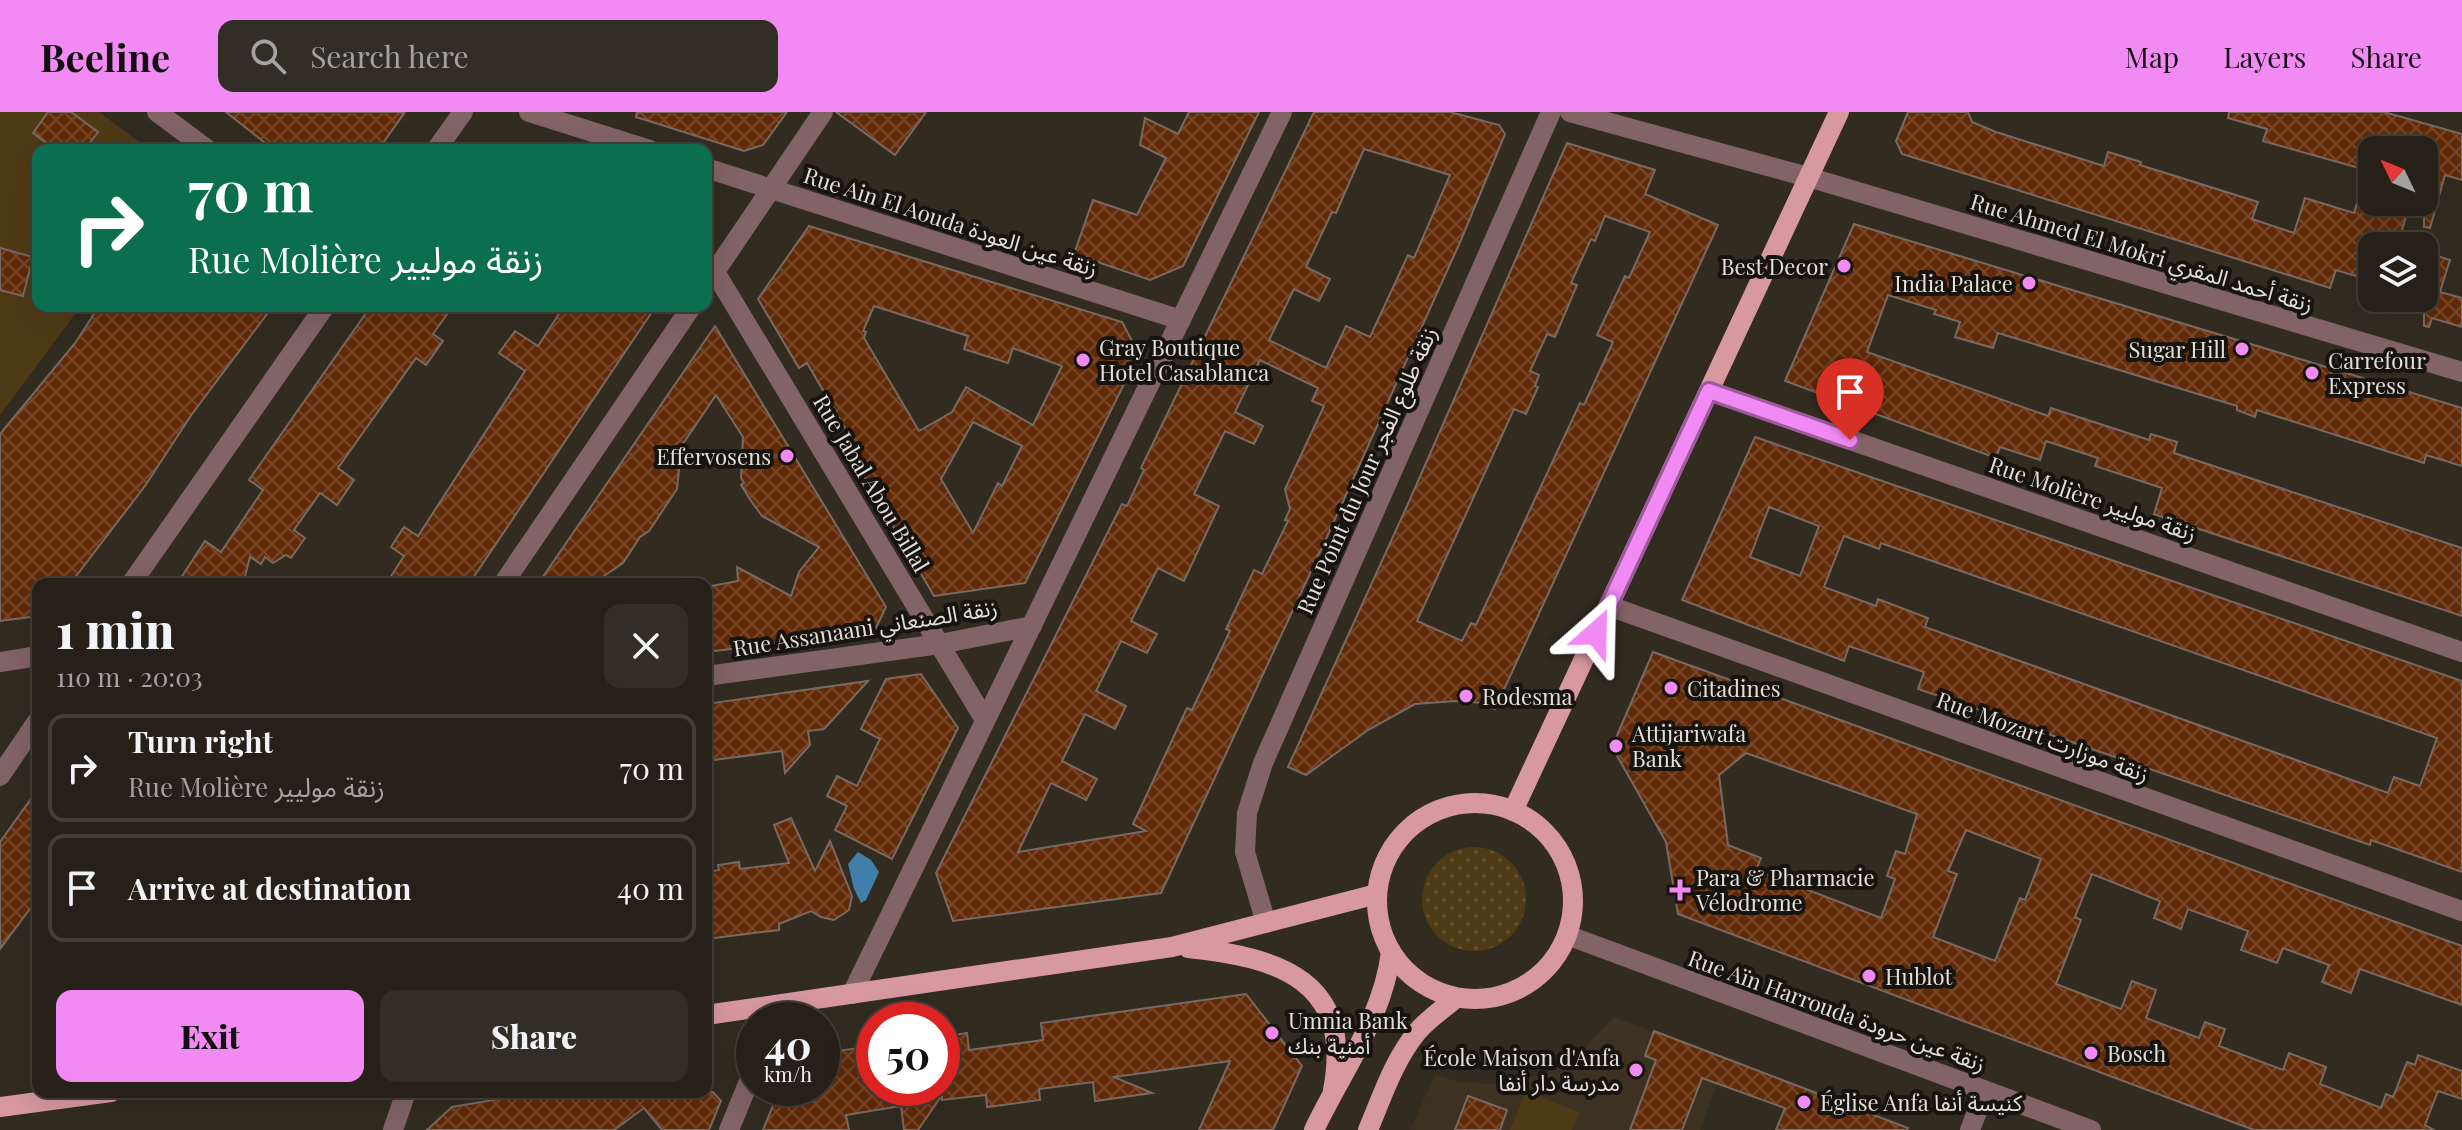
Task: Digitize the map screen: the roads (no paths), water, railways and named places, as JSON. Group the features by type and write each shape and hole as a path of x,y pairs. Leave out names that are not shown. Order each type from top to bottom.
{"main road":[{"path":"1513,811 1839,112"},
{"path":"1471,804 1498,806 1513,811 1544,832 1566,866 1573,896 1567,935 1549,965 1522,987 1490,998 1456,998 1434,991 1416,980 1391,952 1379,921 1377,894 1380,877 1391,852 1407,831 1429,815 1471,804"},
{"path":"820,1002 852,994 1172,947 1377,894"},
{"path":"1172,947 1230,953 1277,966 1310,989 1325,1006 1333,1023 1337,1057 1333,1090"},
{"path":"1314,1130 1376,1014 1388,978 1391,952"},
{"path":"1368,1130 1408,1045 1427,1022 1456,998"},
{"path":"712,1015 736,1014"},
{"path":"0,1107 67,1098"}],"street":[{"path":"157,112 200,144"},
{"path":"440,144 463,112"},
{"path":"529,112 631,144"},
{"path":"712,275 823,112"},
{"path":"852,994 1282,112"},
{"name":"Rue Point du Jour زنقة طلوع الفجر","path":"1266,923 1245,852 1247,813 1263,763 1551,112"},
{"name":"Rue Ahmed El Mokri زنقة أحمد المقري","path":"1570,112 1808,177 2462,372"},
{"name":"Rue Ain El Aouda زنقة عين العودة","path":"712,170 1181,320"},
{"name":"Rue Jabal Abou Billal","path":"712,281 985,720"},
{"path":"135,578 321,312"},
{"path":"507,578 688,312"},
{"name":"Rue Molière زنقة موليير","path":"1709,391 2462,652"},
{"name":"Rue Mozart زنقة موزارت","path":"1609,606 2462,911"},
{"name":"Rue Assanaani زنقة الصنعاني","path":"712,675 940,644 1032,626"},
{"path":"0,662 32,657"},
{"path":"0,776 32,729"},
{"name":"Rue Aïn Harrouda زنقة عين حرودة","path":"1567,935 2091,1130"},
{"path":"1970,1130 1985,1091"},
{"path":"393,1130 404,1098"},
{"path":"729,1130 739,1106"}],"water":[{"path":"858,852 871,860 879,872 866,900 861,903 848,864"}],"place":[{"name":"Best Decor","path":"1844,266"},
{"name":"India Palace","path":"2029,283"},
{"name":"Sugar Hill","path":"2242,349"},
{"name":"Gray Boutique Hotel Casablanca","path":"1083,360"},
{"name":"Carrefour Express","path":"2312,373"},
{"name":"Effervosens","path":"787,456"},
{"name":"Citadines","path":"1671,688"},
{"name":"Rodesma","path":"1466,696"},
{"name":"Attijariwafa Bank","path":"1616,746"},
{"name":"Para & Pharmacie Vélodrome","path":"1680,890"},
{"name":"Hublot","path":"1869,976"},
{"name":"Umnia Bank أمنية بنك","path":"1272,1033"},
{"name":"Bosch","path":"2091,1053"},
{"name":"École Maison d'Anfa مدرسة دار أنفا","path":"1636,1070"},
{"name":"Église Anfa كنيسة أنفا","path":"1804,1102"}]}
